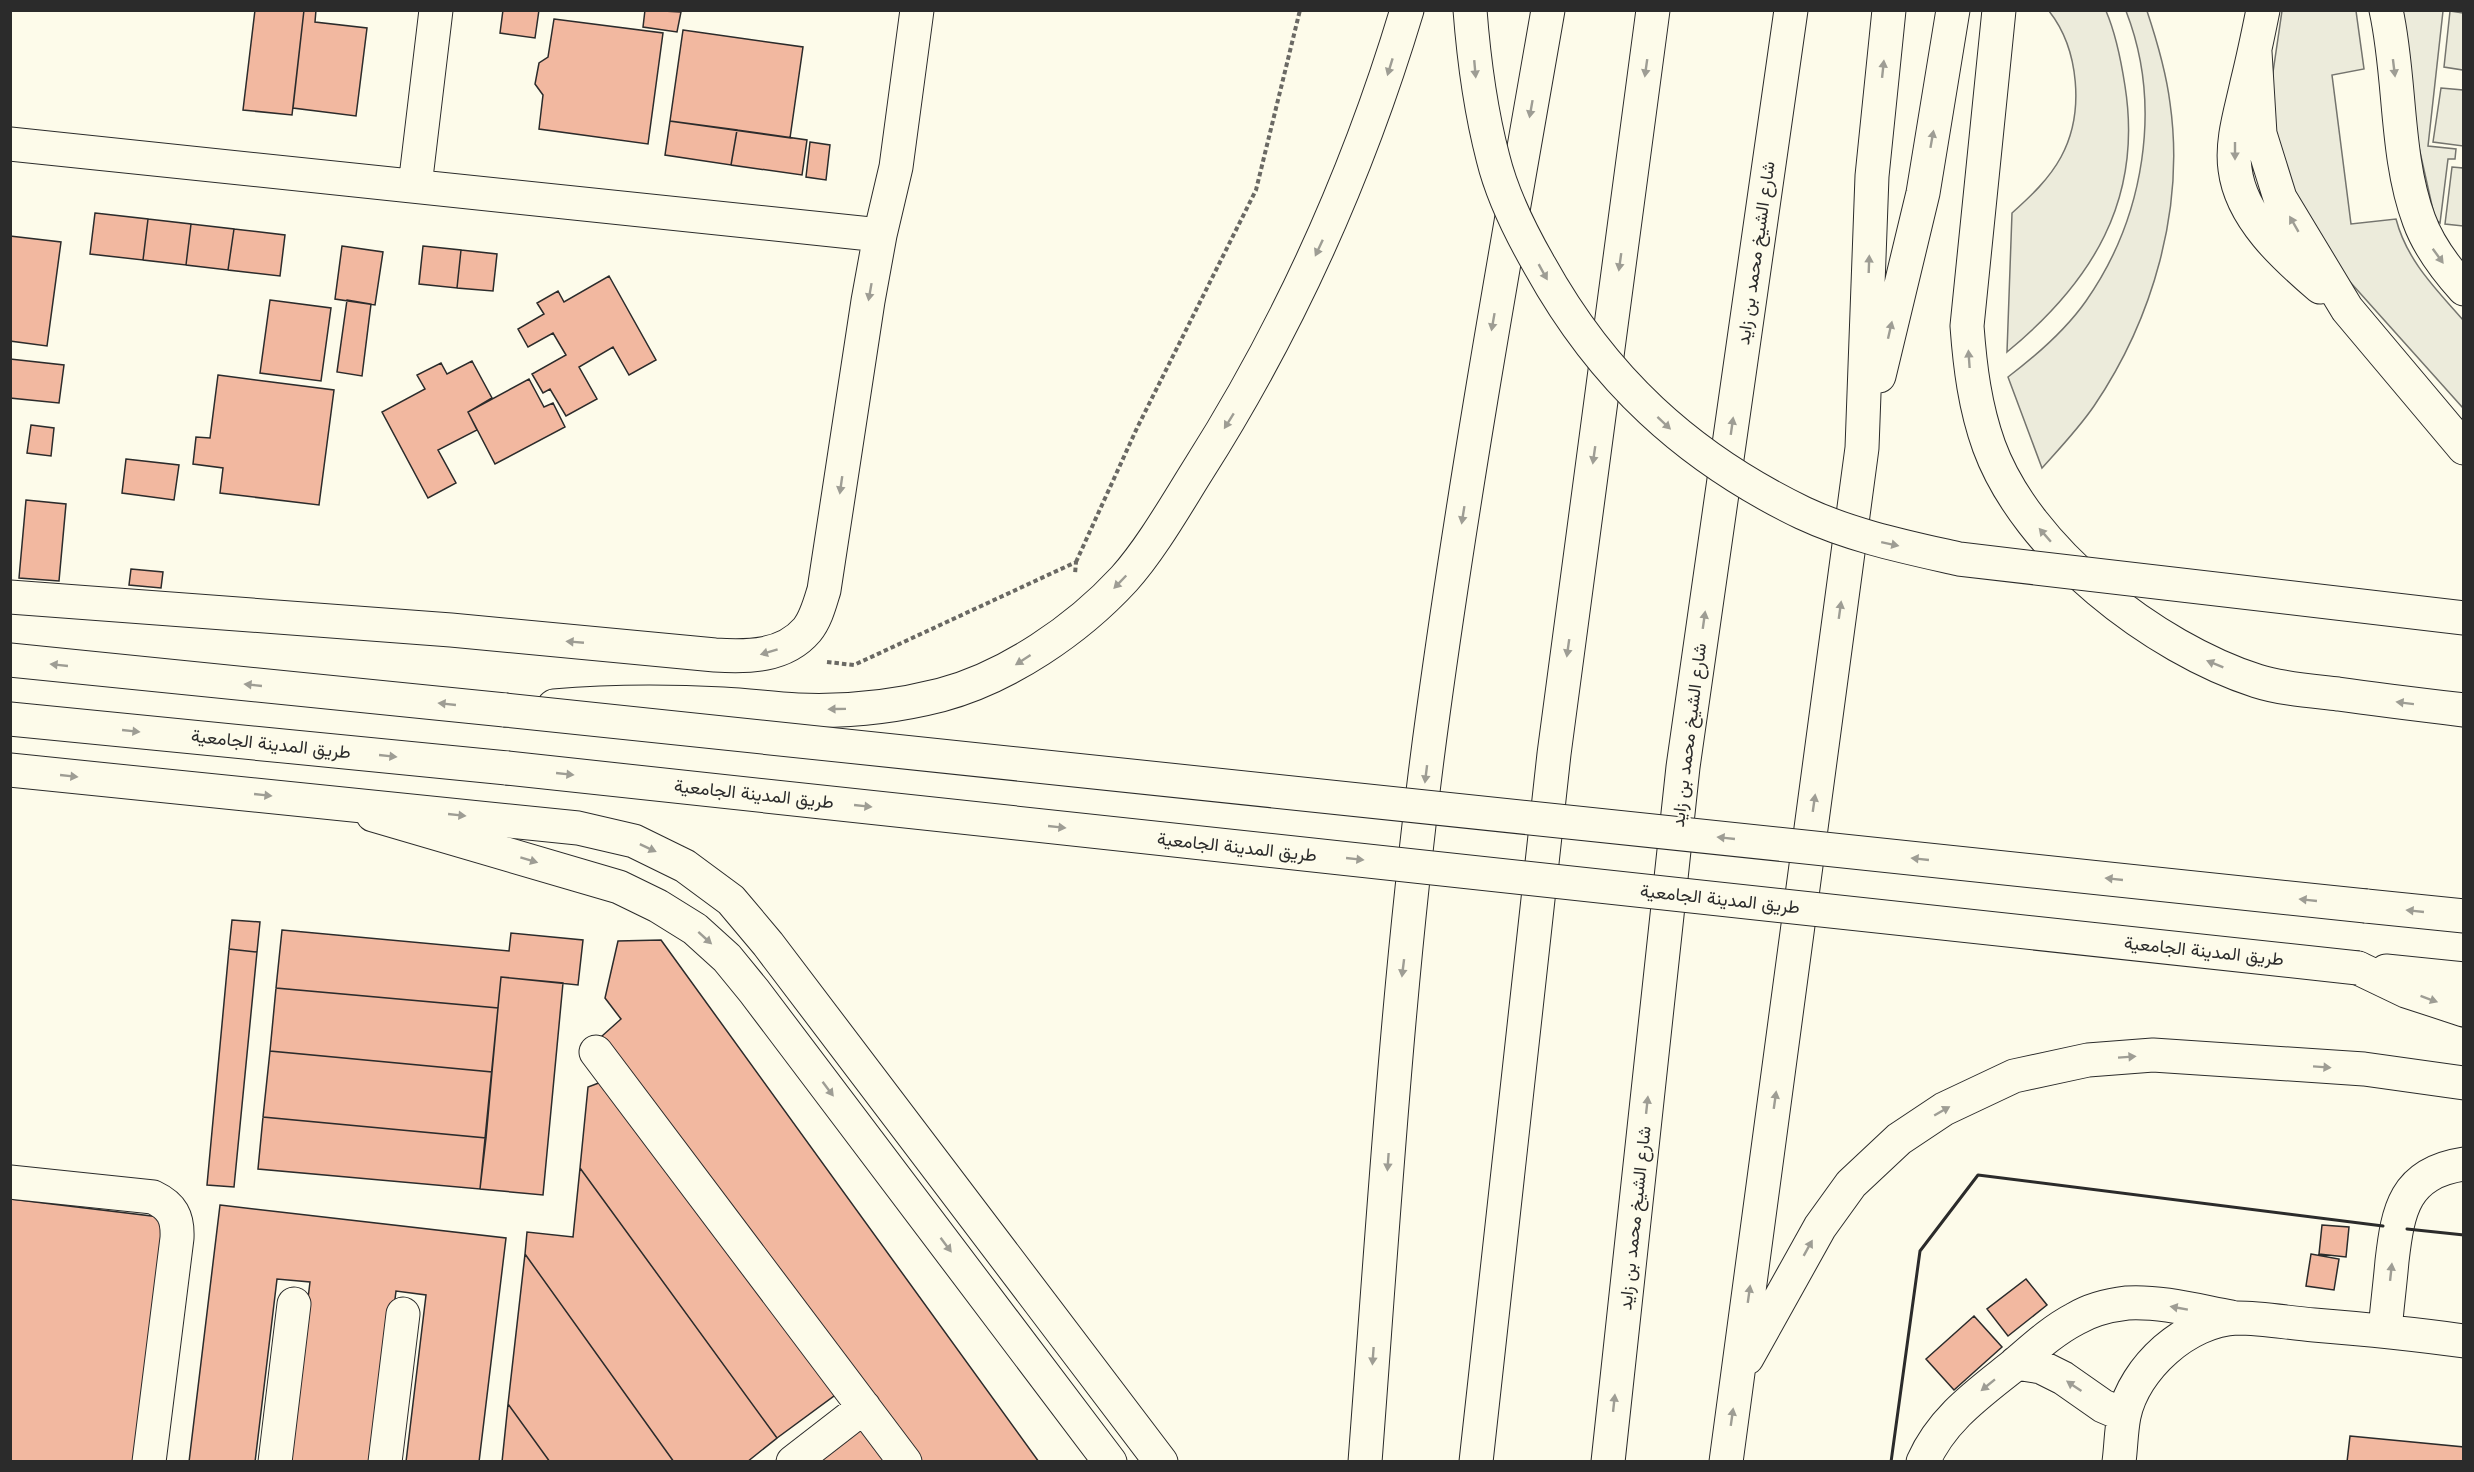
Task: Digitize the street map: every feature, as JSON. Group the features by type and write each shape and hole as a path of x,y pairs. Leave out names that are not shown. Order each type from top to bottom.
{"main road":[{"path":"415,186 436,10"},
{"path":"10,597 451,630 715,655 767,654 789,644 807,630 817,613 824,590 880,235 896,167 917,10"},
{"path":"505,710 579,704 652,702 726,704 799,710 872,709 943,694 1011,667 1072,628 1125,578 1167,519 1233,415 1292,307 1343,195 1386,80 1407,10"},
{"path":"1470,10 1476,82 1493,161 1523,236 1562,307 1611,371 1660,420 1733,475 1804,513 1880,542 1959,559 2463,618"},
{"path":"1365,1461 1402,979 1432,716 1482,383 1548,10"},
{"path":"1476,1461 1554,754 1653,10"},
{"name":"شارع الشيخ محمد بن زايد","path":"1608,1461 1683,767 1791,10"},
{"path":"1726,1461 1862,448 1872,176 1889,10"},
{"path":"1862,448 1923,193 1953,10"},
{"path":"1999,10 1967,326 1970,368 1977,408 1989,448 2007,485 2031,519 2067,562 2109,600 2156,633 2206,660 2258,681 2320,692 2463,711"},
{"path":"2263,10 2235,141 2235,170 2244,198 2259,225 2280,249 2300,270 2347,309 2463,448"},
{"path":"2386,10 2405,159 2416,209 2431,247 2463,289"},
{"path":"10,144 880,235"},
{"path":"10,660 2463,916"},
{"name":"طريق المدينة الجامعية","path":"10,719 507,768 2463,979"},
{"path":"10,771 590,830 634,841 685,866 731,900 768,944 1161,1461"},
{"path":"332,802 619,887 658,906 695,929 727,958 754,991 1110,1461"},
{"path":"2358,968 2406,991 2463,1010"},
{"path":"596,1052 905,1461"},
{"path":"1738,1372 1820,1227 1851,1184 1899,1139 1944,1109 2014,1076 2088,1060 2153,1055 2364,1069 2463,1083"},
{"path":"2385,1330 2400,1209 2411,1192 2425,1178 2443,1168 2463,1164"},
{"path":"10,1182 153,1197 165,1203 174,1213 178,1226 177,1238 149,1461"},
{"path":"1923,1461 1940,1430 1955,1412 2054,1331 2077,1317 2101,1308 2127,1303 2153,1304 2236,1318 2385,1330 2463,1341"},
{"path":"275,1461 294,1304"},
{"path":"385,1461 403,1314"},
{"path":"2119,1461 2124,1415 2134,1391 2148,1368 2165,1350 2187,1334 2236,1318"},
{"path":"2016,1363 2040,1367 2103,1406 2124,1415"},
{"path":"793,1461 864,1407"}],"path":[{"path":"1072,628 1076,562 1137,428 1256,190 1300,10"},
{"path":"767,654 854,665 1076,562"}],"shaded area":[{"path":"2049,11 2106,11 2118,47 2125,86 2129,127 2126,166 2118,202 2105,236 2086,267 2064,297 2007,352 2012,213 2039,187 2061,157 2069,140 2076,101 2072,62 2067,44"},
{"path":"2126,11 2147,11 2166,79 2173,143 2173,182 2168,222 2160,261 2133,337 2094,406 2042,468 2008,377 2050,342 2086,301 2106,269 2122,234 2134,198 2142,160 2145,123 2144,85 2137,47"},
{"path":"2282,11 2356,11 2364,69 2332,75 2351,224 2396,219 2407,248 2415,261 2463,320 2463,408 2325,254 2307,227 2274,132 2272,79"},
{"path":"2403,11 2443,11 2428,146 2456,149 2455,159 2448,159 2440,223 2435,219 2418,143"},
{"path":"2450,11 2463,13 2463,70 2444,67"},
{"path":"2441,88 2463,90 2463,146 2433,142"},
{"path":"2452,167 2463,168 2463,226 2445,224"}],"building":[{"path":"255,10 304,10 292,115 243,110"},
{"path":"304,10 316,10 315,22 367,28 356,116 293,108"},
{"path":"503,10 539,10 535,38 500,33"},
{"path":"645,10 681,12 677,32 643,27"},
{"path":"554,19 663,33 648,144 539,129 543,95 535,84 539,63 548,57"},
{"path":"683,30 803,47 790,138 670,121"},
{"path":"670,121 737,130 731,165 665,155"},
{"path":"737,130 807,140 802,175 731,165"},
{"path":"810,142 830,145 826,180 806,177"},
{"path":"95,213 148,219 143,260 90,254"},
{"path":"148,219 191,224 186,265 143,260"},
{"path":"191,224 234,229 228,270 186,265"},
{"path":"234,229 285,235 280,276 228,270"},
{"path":"10,236 61,242 47,346 10,341"},
{"path":"342,246 383,252 375,305 335,299"},
{"path":"423,246 461,250 457,288 419,284"},
{"path":"461,250 497,254 493,291 457,288"},
{"path":"609,276 656,360 629,375 613,347 579,367 597,399 566,416 550,389 543,393 532,374 566,355 553,333 528,347 518,329 544,314 537,303 558,291 564,302"},
{"path":"270,300 331,308 321,381 260,373"},
{"path":"347,300 371,304 362,376 337,372"},
{"path":"10,359 64,365 59,403 10,398"},
{"path":"472,361 492,398 468,412 477,430 438,450 456,483 428,498 382,412 425,389 417,375 441,363 447,374"},
{"path":"218,375 334,390 319,505 220,493 223,468 193,464 196,437 210,438"},
{"path":"529,379 544,407 553,403 565,427 495,464 468,412"},
{"path":"31,425 54,428 51,456 27,453"},
{"path":"126,459 179,465 174,500 122,493"},
{"path":"26,500 66,504 59,581 19,578"},
{"path":"131,569 163,572 161,588 129,585"},
{"path":"232,920 260,922 257,952 229,949"},
{"path":"282,930 509,951 511,933 583,940 578,985 501,977 498,1008 276,988"},
{"path":"661,940 1039,1462 916,1462 602,1036 621,1019 605,998 618,941"},
{"path":"229,949 257,952 234,1187 207,1185"},
{"path":"501,977 563,983 543,1195 480,1189"},
{"path":"276,988 498,1008 492,1072 270,1051"},
{"path":"270,1051 492,1072 486,1138 263,1117"},
{"path":"604,1081 842,1390 777,1438 580,1168 588,1087"},
{"path":"263,1117 486,1138 480,1189 258,1169"},
{"path":"580,1168 777,1438 747,1462 674,1462 525,1254 527,1232 573,1237"},
{"path":"10,1199 168,1218 137,1462 10,1462"},
{"path":"220,1205 506,1238 479,1462 406,1462 426,1295 396,1291 375,1462 288,1462 310,1282 277,1279 255,1462 189,1462"},
{"path":"2322,1225 2349,1227 2346,1257 2319,1254"},
{"path":"525,1254 674,1462 550,1462 508,1404"},
{"path":"2311,1254 2339,1259 2334,1290 2306,1286"},
{"path":"2026,1279 2047,1305 2008,1336 1987,1309"},
{"path":"1974,1316 2002,1347 1954,1390 1926,1359"},
{"path":"508,1404 550,1462 502,1462"},
{"path":"860,1426 888,1462 814,1462"},
{"path":"2350,1436 2464,1447 2464,1462 2347,1462"}],"wall":[{"path":"1891,1462 1920,1251 1978,1175 2383,1226"},
{"path":"2407,1229 2464,1235"}]}
